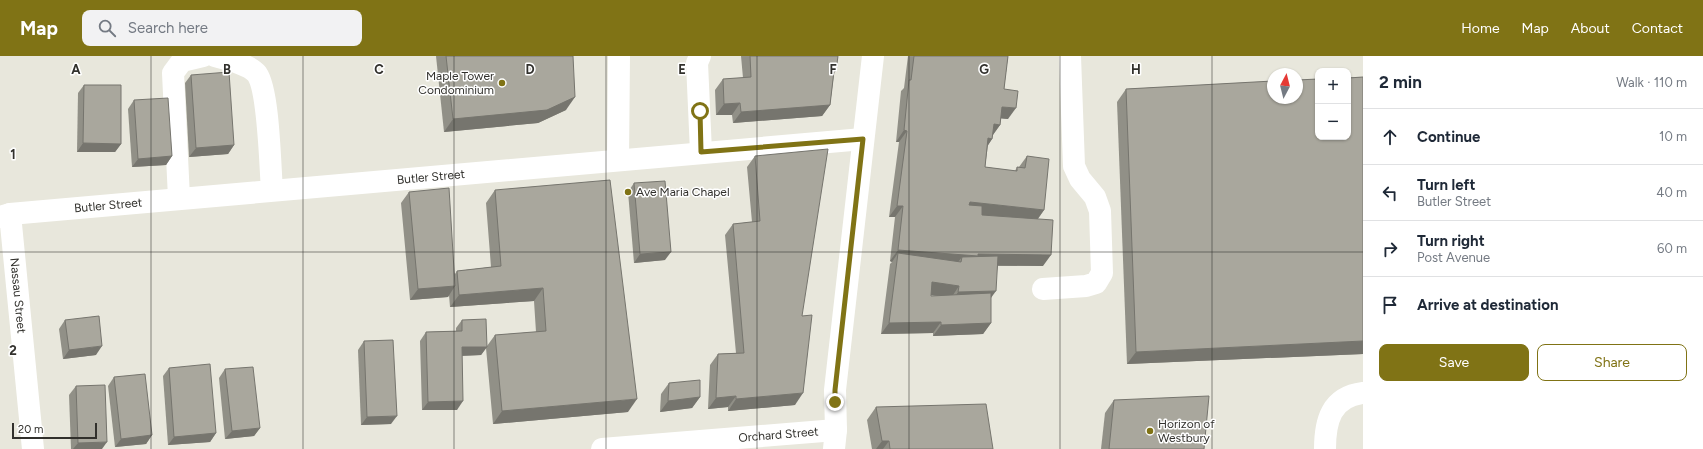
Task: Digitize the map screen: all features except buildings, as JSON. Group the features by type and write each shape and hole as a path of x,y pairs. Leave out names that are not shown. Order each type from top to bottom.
{"street":[{"path":"179,198 173,73 182,61 203,56"},
{"path":"215,56 236,61 257,74 265,97 272,190"},
{"path":"618,160 619,56"},
{"path":"700,56 698,63 701,152"},
{"path":"835,439 835,390 873,56"},
{"path":"1043,289 1086,286 1096,283 1102,273 1100,211 1095,197 1080,179 1074,166 1070,56"},
{"name":"Butler Street","path":"5,215 179,198 863,139"},
{"name":"Nassau Street","path":"5,215 33,449"},
{"path":"1325,449 1325,431 1328,418 1336,405 1348,397 1363,393"},
{"name":"Orchard Street","path":"602,449 835,439"}],"place":[{"name":"Maple Tower Condominium","path":"502,83"},
{"name":"Ave Maria Chapel","path":"628,192"},
{"name":"Horizon of Westbury","path":"1150,431"}],"route":[{"path":"700,111 701,152 863,139 835,390 835,402"}]}
